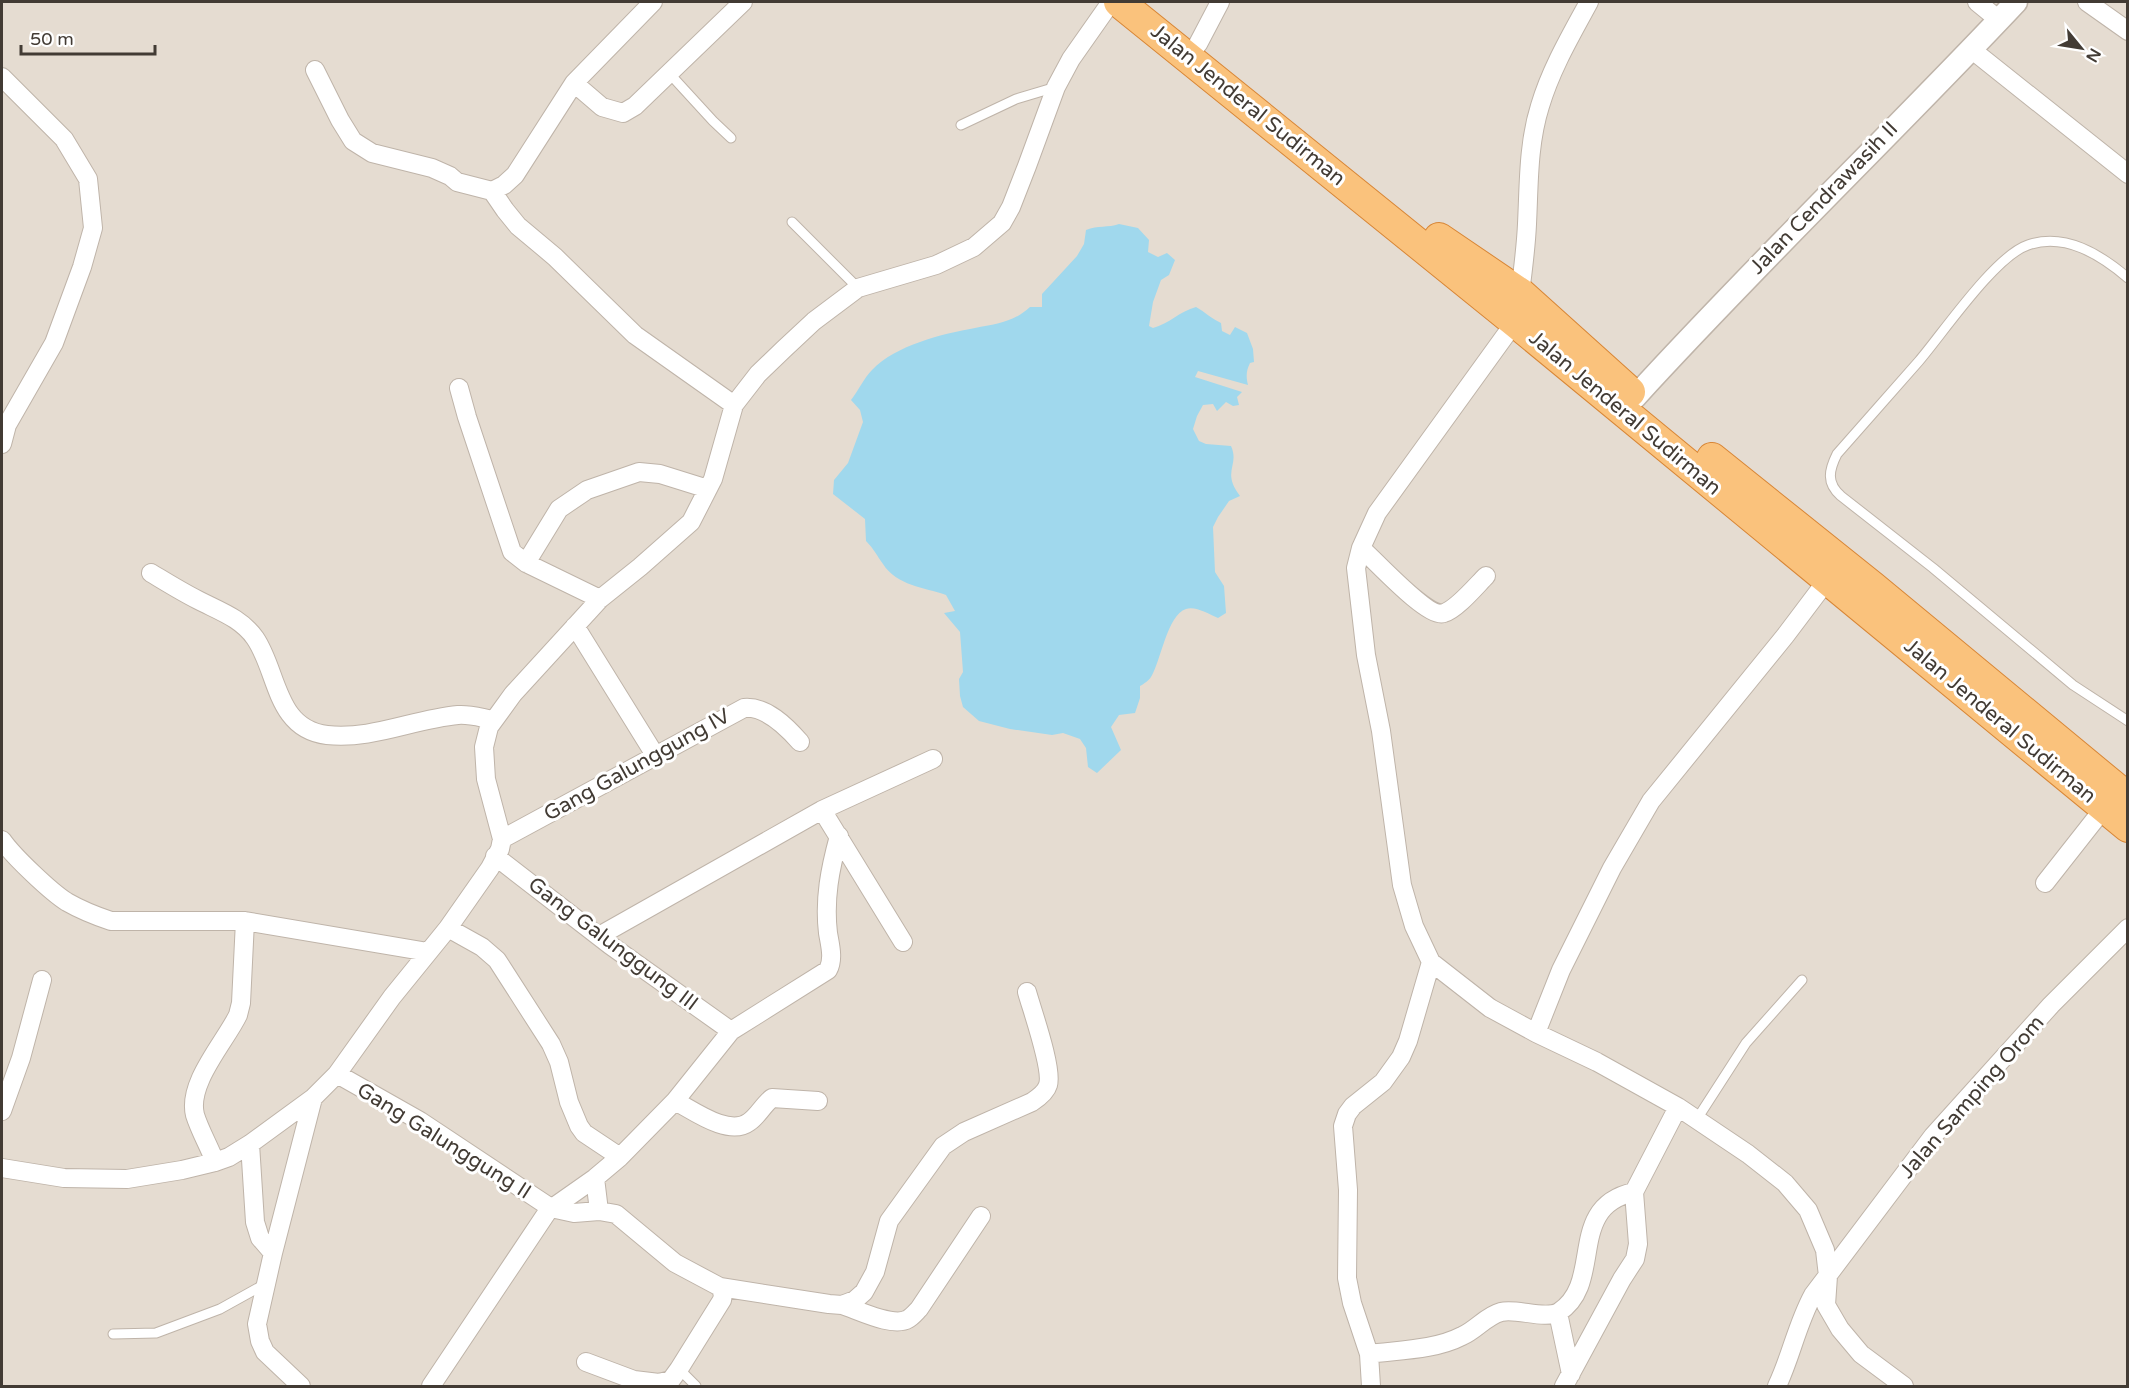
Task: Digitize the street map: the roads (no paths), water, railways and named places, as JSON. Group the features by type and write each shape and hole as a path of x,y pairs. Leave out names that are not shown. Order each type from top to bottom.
{"highway":[{"name":"Jalan Jenderal Sudirman","path":"1119,2 1432,243 1520,293 1635,397 1847,566 2118,794 2127,827"},
{"name":"Jalan Jenderal Sudirman","path":"1149,2 1432,243 1515,322 1828,579 2118,794"}],"street":[{"path":"315,70 353,141 372,153 432,168 450,176 457,182 492,191 504,185 515,175 574,83 653,2"},
{"path":"574,83 602,107 623,113 634,106 743,2"},
{"path":"2,1168 64,1178 127,1179 215,1162 229,1157 250,1144 313,1098 337,1074 392,997 448,928 495,856 502,839 486,779 484,747 489,727 494,720 513,694 600,599 692,522 713,478 734,405 758,374 814,321 858,288 936,265 974,247 1002,223 1011,207 1056,87 1071,59 1111,2"},
{"path":"1198,45 1220,2"},
{"path":"1520,293 1527,226 1528,179 1535,125 1540,104 1559,58 1588,2"},
{"path":"1977,2 1999,20"},
{"name":"Jalan Cendrawasih II","path":"1635,397 1800,222 2016,2"},
{"path":"2087,2 2127,31"},
{"path":"1971,49 2127,174"},
{"path":"2,77 64,140 88,179 93,228 82,267 54,343 7,425 2,444"},
{"path":"492,191 518,226 555,257 635,336 734,405"},
{"path":"1515,322 1377,513 1361,548 1356,568 1366,655 1381,731 1402,885 1414,926 1431,962 1490,1008 1597,1062 1678,1107 1785,1183 1808,1210 1825,1250 1828,1276 1826,1305 1840,1329 1861,1354 1904,1386"},
{"path":"459,388 512,552 526,563 600,599"},
{"path":"526,563 559,509 587,490 639,472 660,474 708,489"},
{"path":"1361,548 1415,600 1434,613 1444,614 1486,576"},
{"path":"151,573 247,627 268,662 278,694 287,712 307,729 326,735 346,735 391,730 459,715 494,720"},
{"path":"1536,1033 1561,970 1612,868 1651,801 1785,636 1828,579"},
{"path":"575,626 655,755"},
{"name":"Gang Galunggung IV","path":"502,839 702,731 730,713 744,708 752,707 774,718 787,727 800,742"},
{"path":"599,936 822,810 933,759"},
{"path":"2045,883 2118,794"},
{"path":"822,810 903,942"},
{"path":"431,1386 551,1208 595,1178 620,1157 675,1101 731,1031 825,973 831,965 826,916 827,888 839,836"},
{"path":"2,840 26,866 66,901 111,921 245,921 428,952"},
{"name":"Gang Galunggung III","path":"495,856 609,945 731,1031"},
{"path":"215,1162 195,1114 194,1103 199,1083 238,1015 241,1003 245,921"},
{"path":"448,928 482,947 497,960 551,1044 579,1126 594,1141 620,1157"},
{"name":"Jalan Samping Orom","path":"1777,1386 1791,1353 1801,1319 1813,1295 1933,1136 2051,1005 2127,928"},
{"path":"1371,1386 1369,1354 1352,1303 1347,1278 1348,1190 1343,1126 1353,1106 1383,1082 1401,1058 1431,962"},
{"path":"2,1111 21,1058 42,980"},
{"path":"842,1305 855,1300 864,1292 875,1272 889,1221 943,1146 964,1132 1032,1102 1048,1085 1049,1076 1042,1044 1026,992"},
{"name":"Gang Galunggung II","path":"337,1074 420,1121 551,1208"},
{"path":"301,1386 265,1352 257,1324 313,1098"},
{"path":"675,1101 725,1127 736,1128 752,1121 772,1098 818,1101"},
{"path":"1568,1380 1636,1256 1638,1244 1634,1192 1678,1107"},
{"path":"250,1144 255,1222 260,1238 273,1253"},
{"path":"595,1178 599,1211"},
{"path":"1369,1354 1431,1346 1462,1336 1494,1314 1503,1311 1558,1313 1571,1298 1579,1283 1592,1228 1599,1213 1616,1197 1634,1192"},
{"path":"551,1208 574,1213 599,1211 616,1214 675,1263 720,1287 809,1302 842,1305 885,1320 900,1322 907,1320 919,1309 981,1216"},
{"path":"586,1362 634,1380 658,1383 671,1380 722,1300 723,1290 720,1287"},
{"path":"1558,1313 1568,1380"}],"lane":[{"path":"669,73 731,138"},
{"path":"961,125 1016,99 1056,87"},
{"path":"792,222 858,288"},
{"path":"2127,278 2089,250 2072,245 2052,242 2028,245 2010,254 1837,454 1829,478 1833,489 1841,496 1933,568 2073,685 2127,721"},
{"path":"1697,1119 1746,1043 1802,980"},
{"path":"113,1334 156,1333 220,1309 266,1284"},
{"path":"680,1369 696,1386"}],"water":[{"path":"1119,224 1138,228 1149,240 1148,252 1158,257 1167,253 1175,260 1169,275 1161,280 1153,302 1149,326 1153,328 1164,324 1196,307 1221,323 1222,331 1230,335 1235,327 1247,333 1253,349 1254,362 1250,363 1248,369 1248,385 1198,371 1195,377 1242,392 1237,397 1239,405 1233,406 1226,402 1217,411 1213,404 1203,405 1193,429 1199,441 1206,444 1231,446 1233,453 1231,474 1240,496 1229,501 1213,527 1215,572 1224,586 1226,613 1218,618 1194,609 1186,609 1179,613 1169,629 1155,670 1151,677 1140,686 1140,698 1135,713 1119,715 1111,727 1121,750 1097,773 1088,767 1086,748 1080,739 1063,733 1052,735 1010,729 979,721 963,707 959,679 963,672 960,632 944,613 955,611 946,595 912,585 889,571 866,541 865,519 833,494 834,480 848,463 863,422 860,410 851,400 872,370 882,361 906,347 948,334 1004,322 1030,307 1042,307 1042,294 1077,256 1084,244 1086,230"}]}
